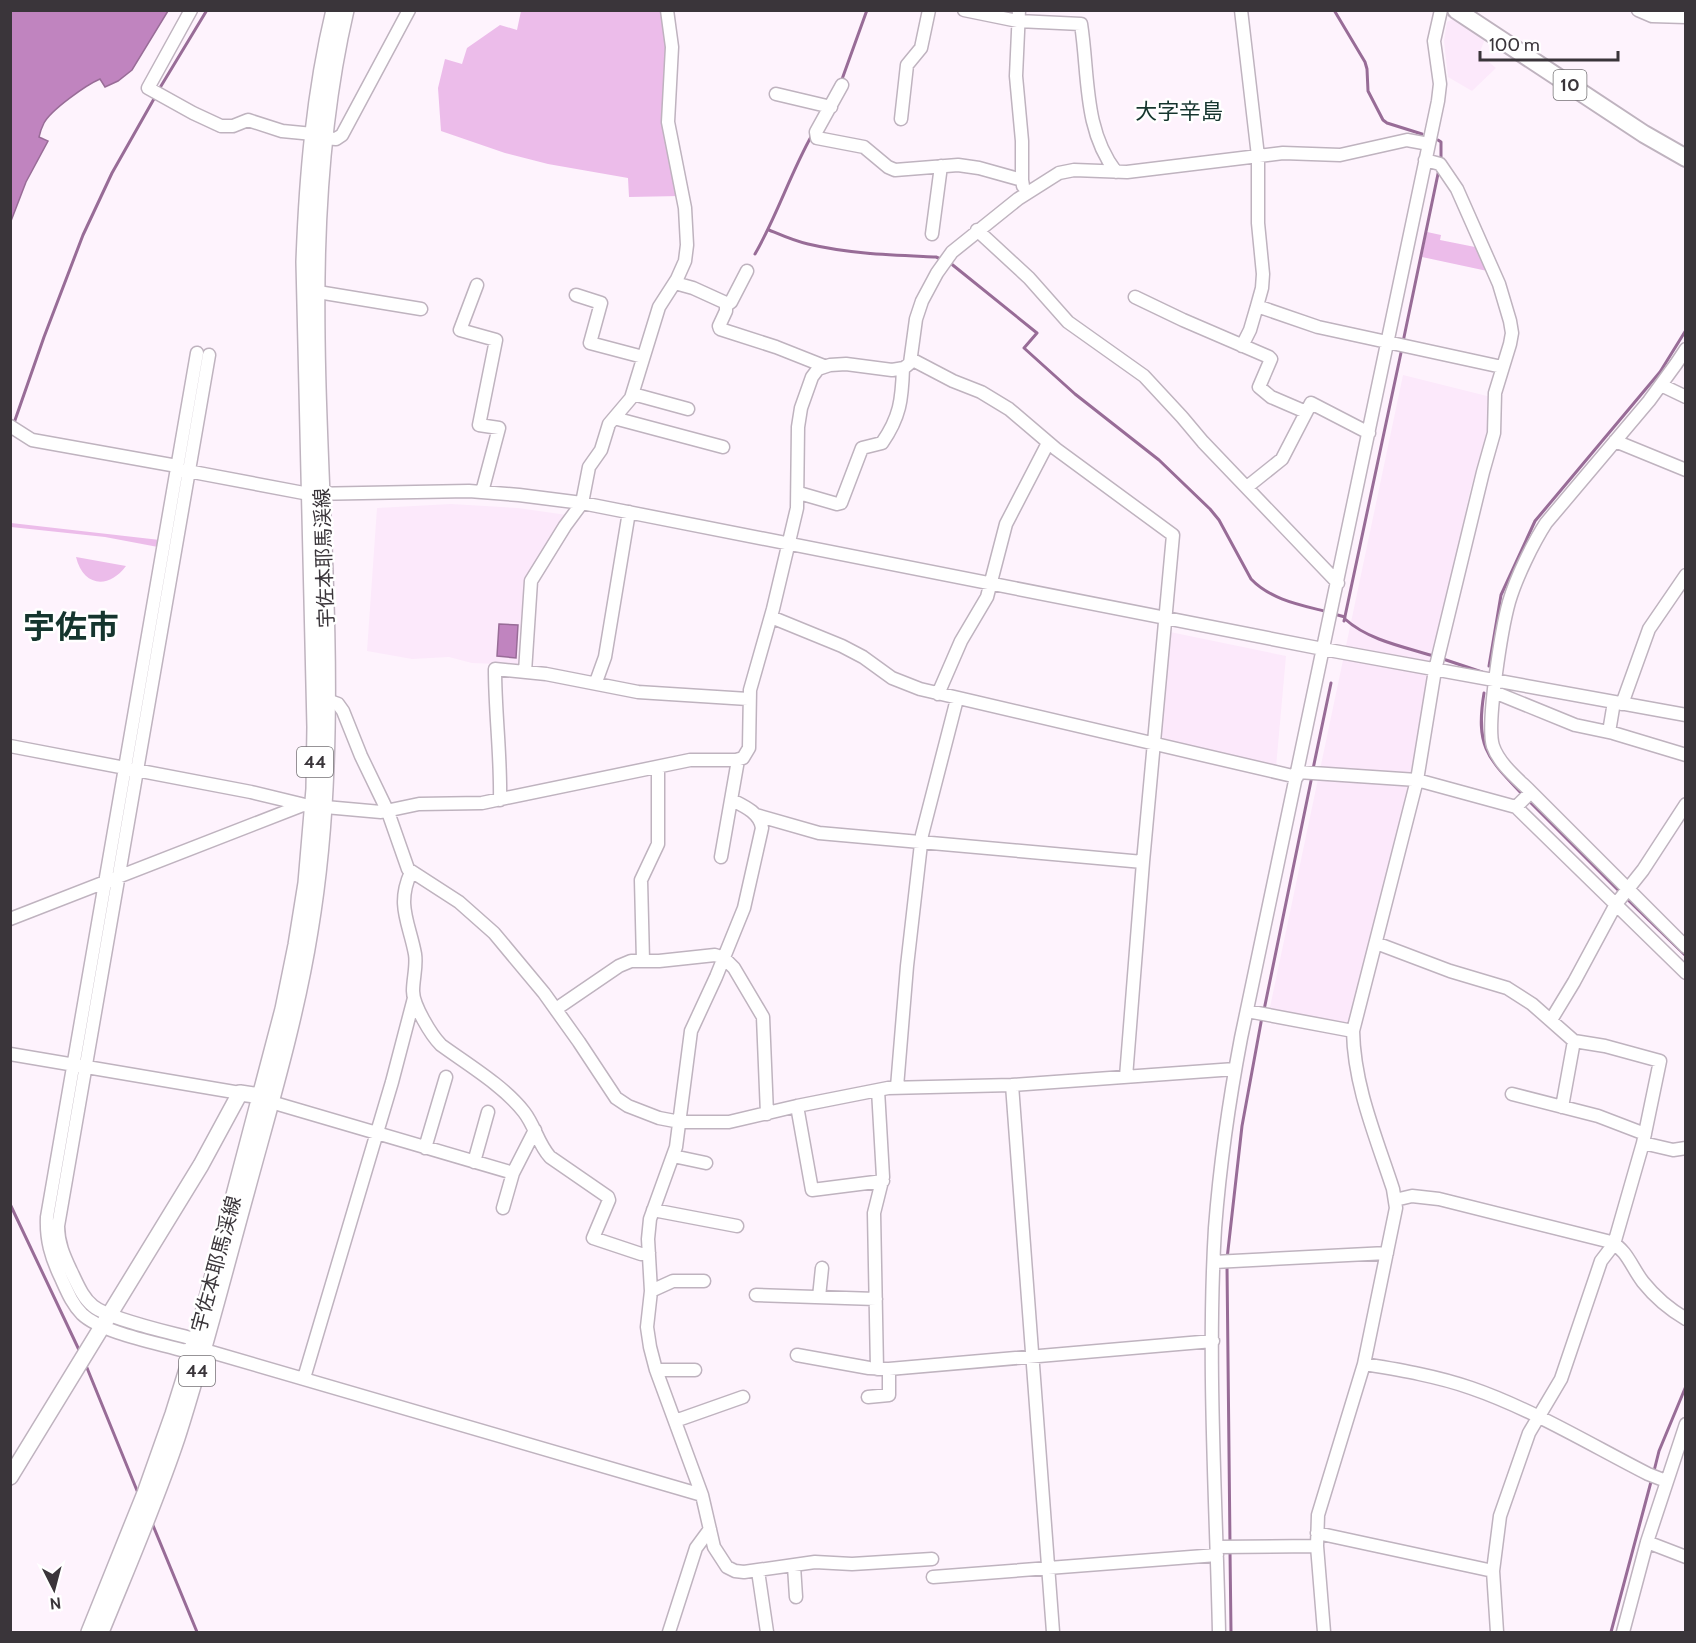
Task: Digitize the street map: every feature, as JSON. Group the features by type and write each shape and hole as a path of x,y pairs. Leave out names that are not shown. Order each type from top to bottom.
{"highway":[{"name":"10","path":"1456,10 1644,134 1686,158"}],"main road":[{"name":"宇佐本耶馬渓線","path":"101,1632 164,1474 266,1099 301,982 319,870 314,805 319,136 321,78 334,10"},
{"name":"宇佐本耶馬渓線","path":"314,805 327,700 304,262 307,191 346,10"},
{"path":"10,1477 201,1165 240,1093 266,1099"},
{"name":"宇佐本耶馬渓線","path":"89,1632 199,1348"}],"street":[{"path":"191,10 148,88 203,119 221,126 233,126 251,121 282,131 336,139 342,135 409,10"},
{"path":"525,672 531,581 582,503 589,467 601,450 609,424 630,401 659,307 675,283 685,261 687,245 685,208 668,122 672,47 667,10"},
{"path":"901,119 907,65 921,48 929,10"},
{"path":"964,10 1081,24 1088,94 1095,133 1116,172"},
{"path":"1241,10 1258,156 1258,223 1263,274 1257,306 1250,330 1242,346"},
{"path":"1219,1632 1225,1549 1212,1341 1224,1262 1223,1144 1235,1069 1439,93 1434,34 1441,10"},
{"path":"1638,10 1652,16 1686,17"},
{"path":"1019,16 1016,76 1022,141 1022,180 1027,192"},
{"path":"842,85 816,132 817,138 864,147 891,169 967,166 1022,180"},
{"path":"776,94 831,107"},
{"path":"799,493 837,504 841,502 862,448 882,443 898,416 916,320 926,293 952,252 1027,192 1052,176 1074,170 1116,172 1291,153 1340,155 1407,140 1429,144"},
{"path":"1324,1632 1317,1540 1321,1505 1364,1364 1394,1219 1395,1200 1358,1078 1353,1031 1417,780 1436,670 1494,433 1495,393 1512,333 1499,284 1457,189 1440,164 1425,160"},
{"path":"932,234 941,166"},
{"path":"977,230 1029,278 1068,322 1144,376 1338,583"},
{"path":"747,271 731,302 727,305 720,329 782,349 824,366 846,364 892,370 907,364 988,396 1015,413 1048,443 1173,536 1126,1077"},
{"path":"675,283 703,292 724,301 727,305"},
{"path":"477,285 460,330 496,340 479,424 499,428 482,492"},
{"path":"318,292 421,309"},
{"path":"576,295 601,303 590,343 644,357"},
{"path":"1135,297 1271,358 1259,383 1260,390 1306,412"},
{"path":"1257,306 1318,327 1388,340 1502,367"},
{"path":"1685,350 1661,386 1546,523 1538,537 1509,601 1495,686 1491,728 1493,746 1500,759 1623,897 1686,973"},
{"path":"79,1066 118,876 131,769 181,469 203,354"},
{"path":"10,746 314,805 361,812 388,812 419,804 500,800 696,759 738,760 745,756 749,748 748,699 796,513 799,493 798,437 801,408 812,377 824,366"},
{"path":"1661,386 1686,397"},
{"path":"633,394 688,409"},
{"path":"1247,487 1282,459 1309,404 1314,404 1369,433"},
{"path":"614,418 723,447"},
{"path":"10,426 32,440 315,494 482,492 582,503 1436,670 1495,686 1686,715"},
{"path":"1615,441 1686,470"},
{"path":"938,694 961,641 987,597 1006,524 1048,443"},
{"path":"596,682 605,657 629,512"},
{"path":"1609,732 1618,703 1649,629 1686,575"},
{"path":"771,617 842,645 892,678 957,699 1297,774 1417,780 1518,806 1623,897 1686,947"},
{"path":"500,800 500,737 495,700 495,669 596,682 638,692 748,699"},
{"path":"1495,686 1568,722 1686,756"},
{"path":"897,1088 906,976 921,842 957,699"},
{"path":"327,700 338,705 343,711 361,756 388,812 405,862 411,872 459,902 494,933 556,1009 616,1098 628,1106 680,1122 737,1121 797,1106 897,1088 1012,1085 1235,1069"},
{"path":"721,857 738,760"},
{"path":"643,960 641,880 658,844 657,768"},
{"path":"131,769 105,882 59,1213 58,1233 62,1252 90,1304 105,1320 190,1338 199,1348 702,1495"},
{"path":"1518,806 1530,793"},
{"path":"732,800 756,815 819,833 1143,862"},
{"path":"1551,1020 1623,897 1686,804"},
{"path":"10,919 118,876 314,805"},
{"path":"756,815 762,828 744,908 690,1036 680,1122 673,1156 653,1210 649,1230 651,1291 648,1333 656,1370 702,1495 714,1547 727,1567 739,1572 815,1562 852,1563 932,1559"},
{"path":"304,1378 414,998 415,957 403,904 405,888 411,872"},
{"path":"1376,943 1450,971 1507,988 1524,998 1574,1041 1605,1046 1660,1061 1644,1139 1614,1244 1601,1261 1557,1386 1529,1433 1500,1516 1493,1571 1497,1632"},
{"path":"556,1009 631,961 715,956 724,958 738,974 763,1017 767,1114"},
{"path":"414,998 437,1042 516,1103 550,1157 609,1198 593,1238 641,1254 650,1253"},
{"path":"1247,1011 1353,1031"},
{"path":"1562,1107 1574,1041"},
{"path":"10,1054 240,1093"},
{"path":"425,1148 446,1077"},
{"path":"1012,1085 1053,1632"},
{"path":"868,1397 889,1395 883,1369 876,1299 874,1213 883,1181 878,1090"},
{"path":"1512,1094 1598,1116 1644,1139 1673,1150 1686,1148"},
{"path":"266,1099 376,1134 513,1173"},
{"path":"797,1106 812,1190 883,1181"},
{"path":"474,1162 488,1112"},
{"path":"503,1208 513,1173 535,1130"},
{"path":"673,1156 706,1163"},
{"path":"1395,1200 1412,1196 1439,1199 1614,1244 1624,1252 1642,1281 1661,1301 1686,1319"},
{"path":"653,1210 737,1226"},
{"path":"1224,1262 1387,1253"},
{"path":"819,1297 822,1268"},
{"path":"651,1291 673,1281 704,1281"},
{"path":"756,1295 876,1299"},
{"path":"797,1355 883,1369 1212,1341"},
{"path":"1364,1364 1404,1371 1471,1388 1538,1418 1658,1478"},
{"path":"656,1370 695,1370"},
{"path":"675,1421 743,1397"},
{"path":"1623,1632 1647,1542 1658,1478 1686,1424"},
{"path":"669,1632 696,1548 710,1529"},
{"path":"933,1577 1317,1540 1493,1571"},
{"path":"1647,1542 1686,1557"},
{"path":"794,1566 796,1597"},
{"path":"758,1571 767,1632"}],"shaded area":[{"path":"11,10 168,11 132,70 118,81 105,87 100,79 94,82 69,98 48,118 39,137 48,141 26,182 11,221"},
{"path":"521,11 664,11 669,44 664,110 680,196 629,197 628,178 548,164 505,153 441,131 438,88 445,59 462,64 467,48 500,25 517,30"},
{"path":"1455,20 1485,39 1479,54 1496,68 1472,91 1448,77 1444,41 1447,22"},
{"path":"1427,232 1441,235 1440,240 1480,248 1492,272 1422,257"},
{"path":"1403,375 1491,397 1491,417 1470,491 1378,917 1348,1025 1269,1012"},
{"path":"451,504 518,508 567,515 528,579 520,665 472,663 449,657 412,659 367,651 377,508"},
{"path":"11,523 160,540 158,547 105,537 11,527"},
{"path":"76,557 126,566 112,579 97,581 84,574"},
{"path":"499,624 518,625 516,658 497,656"},
{"path":"1170,632 1286,656 1276,767 1159,740"}],"waterway":[{"path":"158,91 207,10"},
{"path":"841,82 867,10"},
{"path":"1334,10 1365,62 1368,91 1383,120 1422,134"},
{"path":"14,423 83,235 112,173 155,97"},
{"path":"755,254 812,135"},
{"path":"1438,140 1441,142 1441,160"},
{"path":"1403,342 1439,169"},
{"path":"769,230 798,241 840,250 936,257 943,260"},
{"path":"949,262 1037,333 1024,348 1075,394 1159,460 1210,509 1219,520 1251,579 1277,597 1328,612"},
{"path":"1489,666 1501,595 1535,521 1660,372 1686,330"},
{"path":"1344,621 1402,348"},
{"path":"1334,614 1345,617"},
{"path":"1345,619 1375,638 1434,656"},
{"path":"1440,658 1482,672"},
{"path":"1313,769 1331,683"},
{"path":"1484,693 1481,727 1487,751 1501,772 1524,796"},
{"path":"1264,1010 1312,776"},
{"path":"1529,801 1622,894"},
{"path":"1626,898 1686,956"},
{"path":"1227,1259 1242,1126 1262,1017"},
{"path":"10,1204 80,1352"},
{"path":"1227,1266 1230,1544"},
{"path":"85,1363 138,1493"},
{"path":"1654,1471 1659,1451 1686,1386"},
{"path":"1611,1632 1652,1478"},
{"path":"152,1523 197,1632"},
{"path":"1230,1551 1231,1632"}],"district":[{"name":"大字辛島","path":"1179,111"},
{"name":"宇佐市","path":"71,627"}]}
